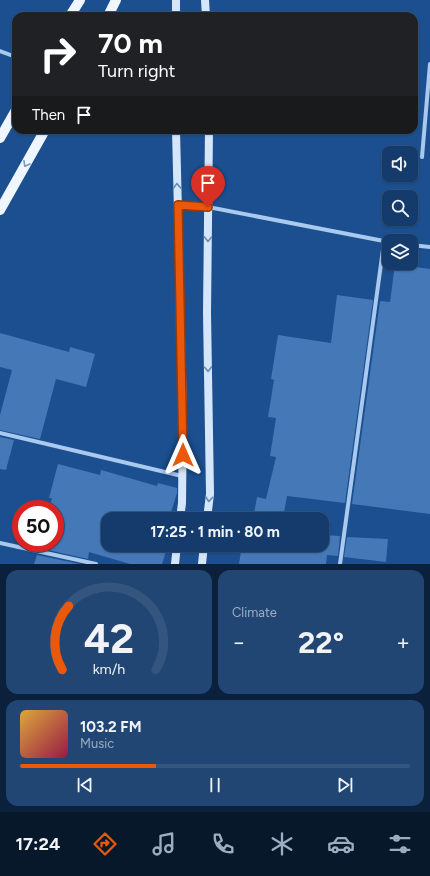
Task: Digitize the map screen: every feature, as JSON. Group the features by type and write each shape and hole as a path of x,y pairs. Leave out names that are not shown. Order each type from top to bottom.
{"main road":[{"path":"72,12 80,0"},
{"path":"110,12 116,0"},
{"path":"176,0 176,12"},
{"path":"205,0 206,12"},
{"path":"0,138 12,117"},
{"path":"0,210 43,134"},
{"path":"176,134 183,417 180,512"},
{"path":"208,512 210,494 207,313 209,134"},
{"path":"175,564 176,552"},
{"path":"202,564 203,552"}],"street":[{"path":"0,51 12,56"},
{"path":"422,157 430,64"},
{"path":"178,205 208,207 382,241"},
{"path":"418,246 430,247"},
{"path":"340,564 382,270"},
{"path":"0,433 182,476"},
{"path":"0,543 96,564"}],"building":[{"path":"418,267 430,269 430,514 352,504 380,301 390,302 394,270 418,270"},
{"path":"337,295 373,300 345,503 287,496 284,512 254,512 257,497 266,499 276,457 270,456 276,418 268,417 274,380 271,379 278,335 331,343"},
{"path":"0,333 69,352 70,347 95,354 86,387 56,379 40,439 0,430 0,415 12,370 0,367"},
{"path":"0,437 14,440 6,470 0,469"},
{"path":"58,464 100,475 101,470 157,486 158,483 177,488 171,512 101,512 101,552 166,552 162,564 130,564 89,552 88,559 57,552 64,552 64,500 51,500 52,498 49,498"},
{"path":"329,535 340,536 338,556 327,555 326,564 239,564 241,552 329,552"},
{"path":"347,537 388,539 386,562 344,557"},
{"path":"37,555 80,564 34,564"}],"route":[{"path":"183,455 178,205 208,207"}]}
